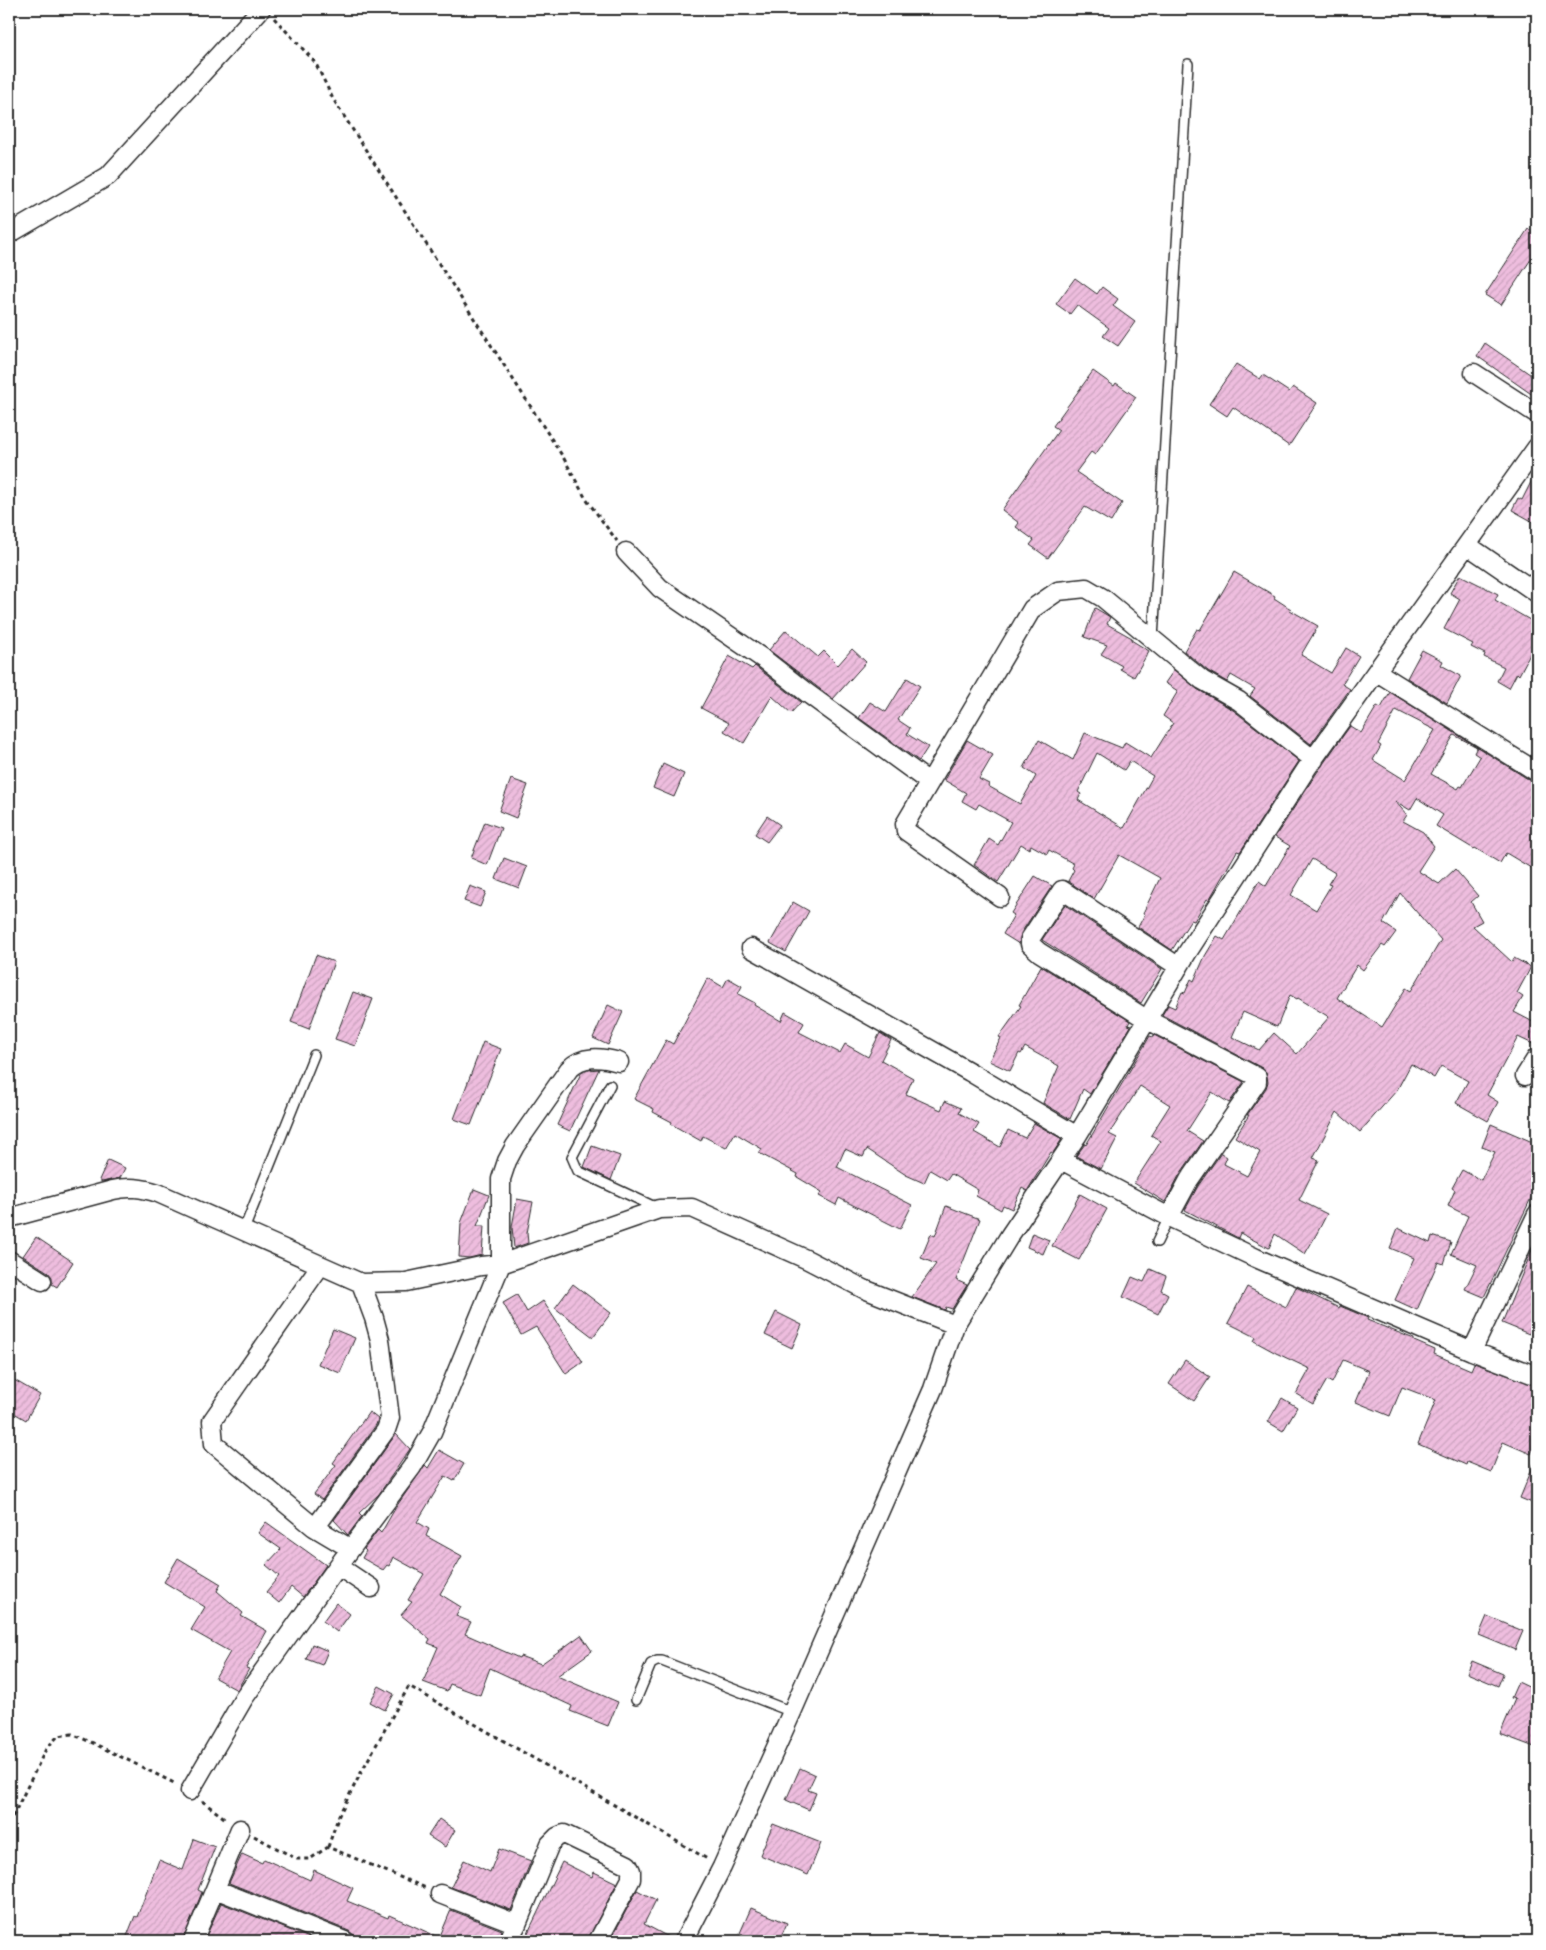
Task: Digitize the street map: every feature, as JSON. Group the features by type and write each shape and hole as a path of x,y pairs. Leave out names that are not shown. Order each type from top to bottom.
{"street":[{"path":"9,234 108,176 266,12"},
{"path":"1474,374 1537,414"},
{"path":"684,1941 722,1867 792,1712 933,1389 955,1326 1010,1235 1076,1136 1146,1019 1307,768 1537,447"},
{"path":"1467,545 1537,593"},
{"path":"626,552 660,588 765,660 806,693 929,782"},
{"path":"1000,897 906,831 905,824 1032,609 1058,591 1086,588 1104,598 1202,680 1239,701 1314,760"},
{"path":"1376,672 1537,772"},
{"path":"1169,1216 1189,1180 1256,1082 1257,1077 1146,1019 1039,952 1030,944 1032,934 1062,890 1179,967"},
{"path":"750,948 970,1072 1076,1136"},
{"path":"1525,1076 1537,1057"},
{"path":"190,1791 244,1698 338,1566 412,1467 432,1432 501,1264 501,1179 515,1146 576,1061 586,1058 608,1059 619,1062"},
{"path":"1061,1160 1169,1216 1256,1258 1537,1376"},
{"path":"9,1218 127,1186 158,1193 361,1283 406,1282 481,1266 501,1264 659,1209 692,1208 808,1260 864,1288 955,1326"},
{"path":"1472,1350 1537,1214"},
{"path":"9,1260 42,1282"},
{"path":"320,1266 212,1421 214,1444 314,1527 351,1549"},
{"path":"314,1527 320,1522 389,1424 390,1418 380,1340 361,1283"},
{"path":"338,1566 371,1588"},
{"path":"193,1941 240,1829"},
{"path":"508,1941 517,1924 550,1844 557,1837 564,1834 628,1865 631,1871 631,1879 598,1941"},
{"path":"215,1889 345,1941"},
{"path":"440,1894 517,1924"}],"lane":[{"path":"1153,640 1188,64"},
{"path":"243,1232 314,1055"},
{"path":"610,1085 572,1157 575,1168 659,1209"},
{"path":"1157,1242 1169,1216"},
{"path":"636,1700 652,1664 662,1661 792,1712"}],"path":[{"path":"266,12 315,62 333,98 563,457 586,499 626,552"},
{"path":"9,1824 46,1749 58,1736 72,1734 190,1791 240,1829 296,1859 310,1858 328,1847 339,1815 409,1686 722,1867"},
{"path":"328,1847 440,1894"}],"building":[{"path":"1528,229 1537,235 1537,250 1501,305 1485,295"},
{"path":"1075,278 1097,294 1102,287 1118,299 1113,306 1135,322 1118,346 1103,336 1109,328 1077,305 1070,314 1056,304"},
{"path":"1485,343 1537,379 1537,398 1477,356"},
{"path":"1236,364 1260,379 1263,375 1289,392 1293,387 1317,403 1289,446 1233,407 1227,416 1209,404"},
{"path":"1093,371 1114,386 1116,383 1136,397 1095,455 1091,452 1076,472 1122,503 1111,522 1085,507 1048,558 1030,545 1034,540 1016,527 1019,523 1002,510 1059,430 1053,426"},
{"path":"1537,470 1537,524 1512,510 1518,498 1522,500"},
{"path":"1234,572 1275,596 1274,598 1290,610 1318,626 1301,655 1331,673 1346,648 1359,656 1342,684 1350,689 1311,744 1250,696 1255,689 1231,675 1227,682 1208,671 1184,651 1197,629 1200,630"},
{"path":"1460,575 1498,594 1495,600 1537,624 1537,641 1519,675 1517,673 1509,688 1497,681 1504,667 1484,657 1485,654 1471,647 1473,644 1444,629 1460,599 1450,593"},
{"path":"1095,608 1110,617 1107,624 1132,638 1131,640 1149,651 1134,677 1120,669 1122,666 1101,654 1107,645 1084,637"},
{"path":"786,630 818,657 824,651 838,665 852,649 866,662 833,699 769,650"},
{"path":"1422,650 1443,661 1441,665 1461,676 1447,703 1407,678"},
{"path":"729,656 752,669 755,666 801,702 791,713 772,696 744,743 724,731 729,723 701,708"},
{"path":"1174,670 1197,689 1233,710 1299,761 1240,852 1237,851 1209,900 1207,899 1194,921 1191,920 1172,950 1138,927 1160,878 1119,855 1094,899 1068,881 1074,870 1072,868 1074,864 1049,850 1047,854 1031,845 1029,849 1021,844 998,882 974,865 989,839 998,845 1011,822 979,804 976,809 962,801 966,793 944,780 967,740 993,755 979,779 1020,804 1036,776 1024,768 1039,740 1073,760 1085,733 1122,748 1125,742 1151,758 1173,723 1163,716 1178,691 1165,683","holes":["1097,753 1124,770 1130,761 1153,776 1124,828 1078,800 1081,794 1078,792"]},
{"path":"907,678 920,686 898,720 910,728 907,734 928,747 919,761 859,718 870,702 886,712"},
{"path":"1390,692 1537,783 1537,858 1531,868 1506,853 1500,863 1436,826 1443,815 1417,798 1410,810 1395,801 1407,815 1403,821 1423,832 1434,846 1418,871 1439,884 1455,869 1478,896 1471,902 1482,921 1473,926 1512,962 1514,958 1531,967 1517,993 1523,997 1514,1012 1537,1024 1537,1046 1518,1037 1487,1095 1498,1102 1488,1121 1456,1103 1468,1081 1441,1066 1434,1078 1411,1064 1397,1090 1360,1132 1337,1112 1313,1158 1319,1160 1299,1200 1327,1214 1305,1254 1275,1234 1269,1248 1240,1233 1238,1238 1185,1210 1198,1186 1221,1153 1227,1157 1224,1164 1247,1176 1260,1152 1235,1137 1249,1115 1247,1115 1266,1088 1268,1082 1266,1072 1262,1068 1162,1015 1168,1005 1175,1008 1182,992 1185,993 1191,979 1194,981 1205,956 1217,936 1224,940 1259,881 1266,886 1290,846 1275,837 1350,726 1361,733 1377,706 1381,708","holes":["1396,710 1435,730 1405,780 1373,760 1381,746 1378,744","1454,735 1477,747 1474,753 1480,757 1462,787 1460,786 1458,789 1431,774","1312,859 1335,873 1328,884 1331,885 1316,910 1291,895","1400,893 1441,940 1411,991 1406,988 1382,1027 1337,998 1357,965 1363,970 1382,945 1385,947 1396,932 1383,923","1290,995 1329,1017 1297,1054 1274,1033 1259,1050 1232,1037 1243,1012 1277,1027"]},
{"path":"663,764 684,774 674,797 653,788"},
{"path":"511,779 528,785 516,818 499,811"},
{"path":"767,816 780,825 767,842 755,834"},
{"path":"485,822 501,828 487,865 471,858"},
{"path":"504,858 527,867 519,888 496,879"},
{"path":"1035,876 1052,886 1021,933 1019,944 1003,934 1014,915 1011,913"},
{"path":"470,886 486,892 480,907 464,901"},
{"path":"793,902 809,911 786,952 770,943"},
{"path":"1065,905 1162,969 1141,1003 1042,940"},
{"path":"316,955 334,962 309,1029 291,1022"},
{"path":"1041,966 1130,1021 1128,1025 1131,1026 1090,1094 1083,1089 1070,1119 1043,1103 1059,1066 1025,1047 1021,1054 1019,1053 1010,1071 989,1061 1001,1038 999,1037 1021,1006 1019,1005"},
{"path":"708,978 723,987 728,978 742,986 738,994 755,1003 754,1005 781,1021 785,1012 804,1023 799,1032 840,1053 845,1044 868,1057 880,1033 891,1040 881,1060 913,1078 906,1094 941,1110 945,1101 961,1108 959,1113 979,1124 974,1132 1000,1147 1008,1130 1025,1138 1034,1123 1062,1139 1053,1153 1051,1152 1027,1191 1022,1188 1012,1209 1003,1205 1001,1210 976,1196 978,1190 951,1174 947,1180 930,1170 924,1183 906,1175 867,1149 863,1157 845,1149 837,1167 912,1205 900,1229 839,1198 836,1205 819,1196 822,1192 797,1177 798,1174 759,1153 762,1149 735,1133 726,1148 703,1136 701,1141 653,1112 654,1109 634,1099 666,1040 673,1044"},
{"path":"353,992 373,999 355,1046 335,1039"},
{"path":"608,1005 623,1012 608,1045 593,1038"},
{"path":"1154,1035 1244,1082 1229,1103 1212,1092 1187,1131 1203,1141 1180,1174 1165,1202 1134,1183 1161,1141 1151,1135 1170,1105 1140,1086 1109,1134 1117,1138 1101,1169 1076,1156 1086,1145 1150,1036 1153,1037"},
{"path":"483,1042 501,1049 471,1125 454,1119"},
{"path":"599,1069 570,1131 557,1125 581,1073"},
{"path":"1491,1124 1537,1144 1537,1196 1533,1194 1484,1297 1465,1289 1477,1265 1451,1254 1468,1216 1448,1206 1455,1190 1452,1188 1462,1170 1481,1180 1495,1152 1482,1147"},
{"path":"592,1146 620,1156 611,1180 584,1167"},
{"path":"108,1160 125,1168 120,1178 102,1182 99,1180"},
{"path":"474,1189 489,1195 477,1226 484,1226 482,1255 469,1258 459,1257 461,1223"},
{"path":"1080,1194 1107,1209 1079,1260 1052,1246"},
{"path":"517,1199 533,1202 527,1233 528,1243 514,1248 512,1227"},
{"path":"946,1206 980,1219 956,1280 967,1285 952,1309 946,1307 945,1310 912,1297 936,1264 921,1258 931,1234 935,1236"},
{"path":"1398,1228 1430,1243 1432,1236 1451,1242 1444,1264 1438,1262 1417,1310 1395,1300 1414,1258 1390,1248"},
{"path":"1032,1233 1049,1240 1043,1254 1027,1247"},
{"path":"36,1237 73,1262 57,1287 52,1284 52,1277 48,1272 23,1256"},
{"path":"1537,1238 1537,1313 1529,1334 1502,1323"},
{"path":"1150,1269 1166,1276 1161,1290 1168,1294 1158,1314 1123,1297 1132,1277 1144,1282"},
{"path":"573,1284 611,1313 593,1337 555,1308"},
{"path":"1247,1287 1286,1307 1296,1287 1339,1308 1340,1306 1368,1318 1367,1320 1414,1339 1414,1341 1435,1350 1434,1354 1471,1370 1474,1363 1537,1386 1537,1437 1531,1454 1503,1442 1491,1472 1467,1462 1466,1465 1418,1444 1436,1400 1402,1387 1390,1416 1356,1402 1369,1371 1343,1360 1332,1383 1327,1380 1313,1404 1296,1394 1310,1369 1254,1341 1256,1337 1228,1323"},
{"path":"517,1295 527,1312 543,1301 583,1362 566,1374 536,1327 521,1335 503,1303"},
{"path":"776,1312 802,1325 792,1348 765,1335"},
{"path":"333,1329 355,1338 340,1373 318,1364"},
{"path":"1185,1360 1210,1377 1194,1401 1169,1384"},
{"path":"9,1377 40,1395 26,1420 9,1410"},
{"path":"1282,1398 1297,1407 1283,1431 1268,1422"},
{"path":"369,1412 378,1419 376,1425 322,1500 314,1494 336,1465 333,1463"},
{"path":"396,1434 410,1449 379,1494 359,1513 362,1516 348,1535 334,1520"},
{"path":"439,1450 464,1464 454,1481 445,1476 417,1522 429,1529 426,1536 462,1556 440,1594 461,1607 456,1616 471,1622 465,1634 519,1658 520,1656 541,1664 581,1635 592,1651 557,1676 618,1702 608,1726 570,1711 572,1706 490,1668 480,1695 450,1684 447,1691 423,1682 438,1647 428,1643 430,1639 401,1615 412,1602 408,1600 424,1574 393,1557 389,1566 387,1565 383,1570 362,1558 366,1551 364,1549 378,1530 381,1533 396,1507 425,1465 428,1468"},
{"path":"1537,1457 1537,1505 1520,1498"},
{"path":"266,1522 326,1565 303,1597 291,1587 279,1603 266,1592 279,1576 266,1565 281,1549 258,1533"},
{"path":"178,1558 221,1584 217,1591 243,1613 241,1616 267,1631 246,1668 249,1669 237,1690 215,1678 230,1652 191,1630 205,1607 164,1582"},
{"path":"336,1603 350,1614 337,1632 323,1621"},
{"path":"1487,1616 1523,1631 1515,1650 1479,1635"},
{"path":"312,1644 328,1651 322,1665 306,1659"},
{"path":"1472,1661 1503,1674 1498,1686 1467,1673"},
{"path":"1518,1682 1537,1691 1537,1748 1500,1734 1515,1699 1511,1698"},
{"path":"379,1686 394,1694 385,1710 370,1702"},
{"path":"800,1768 815,1775 808,1790 816,1793 809,1810 786,1800"},
{"path":"439,1819 455,1830 445,1847 428,1836"},
{"path":"773,1824 821,1843 808,1875 760,1855"},
{"path":"194,1839 215,1847 198,1890 202,1892 183,1941 125,1941 135,1916 137,1917 159,1860 183,1870"},
{"path":"499,1849 531,1861 511,1910 451,1887 464,1860 490,1872"},
{"path":"242,1854 262,1863 264,1859 310,1880 314,1870 353,1888 347,1901 388,1918 389,1915 447,1941 355,1941 354,1935 349,1931 229,1883"},
{"path":"562,1862 592,1877 594,1872 617,1883 587,1941 524,1941"},
{"path":"637,1890 656,1900 644,1924 673,1941 610,1941"},
{"path":"221,1903 317,1941 204,1941"},
{"path":"751,1908 787,1923 779,1941 740,1941 743,1934 740,1933"},
{"path":"451,1910 502,1930 497,1941 453,1941 440,1936"}]}
